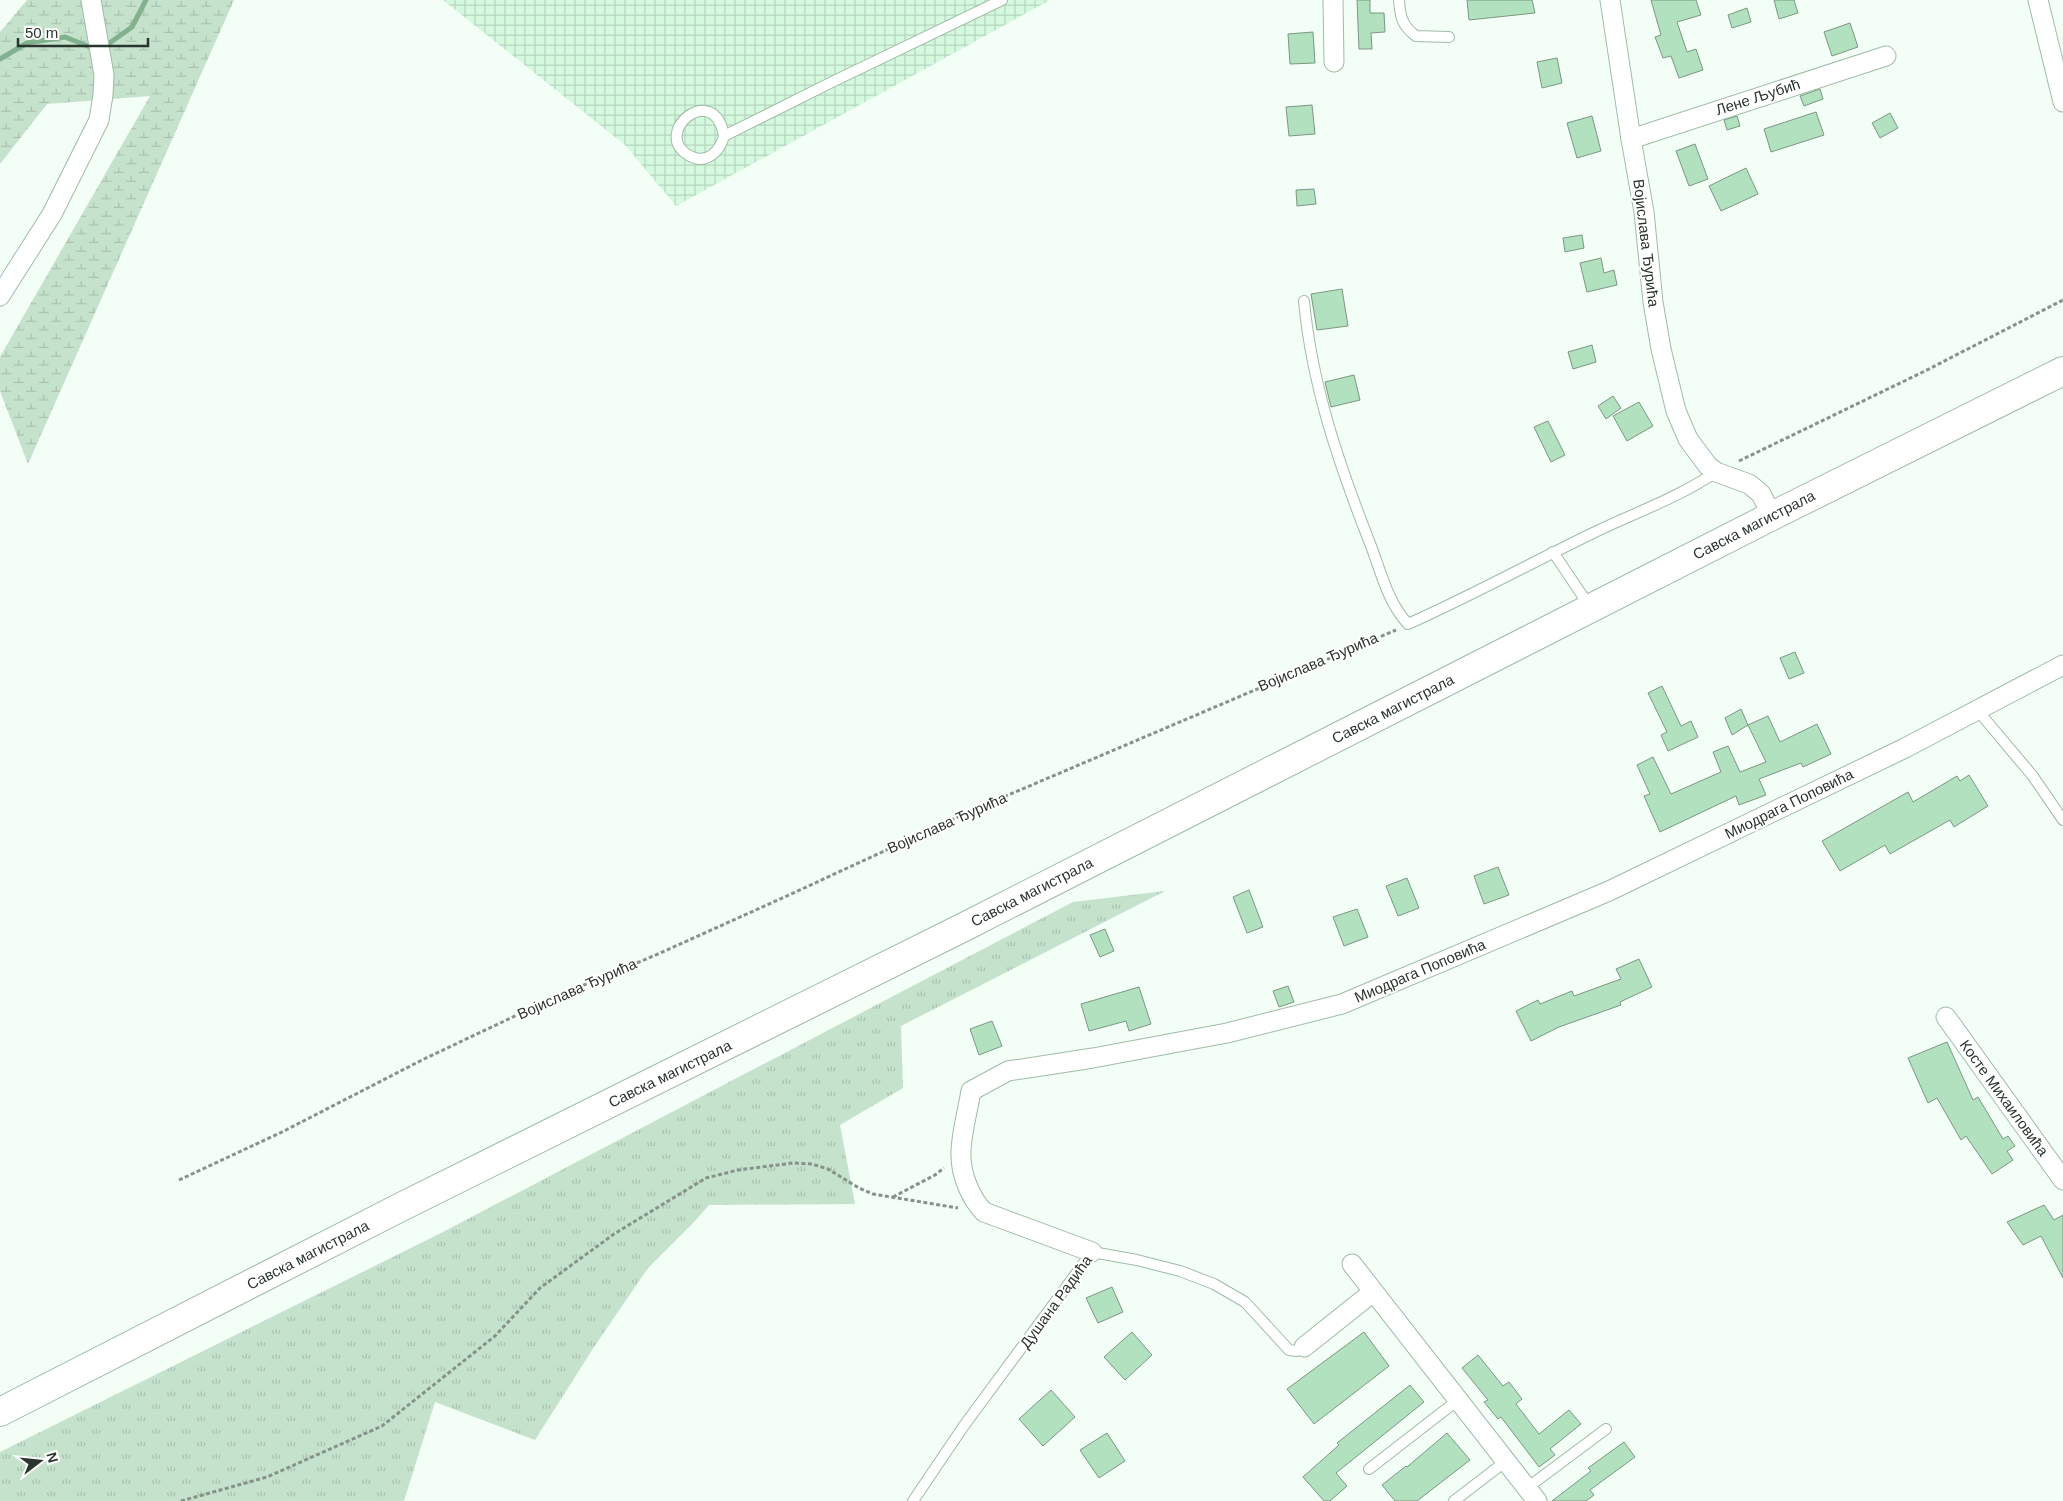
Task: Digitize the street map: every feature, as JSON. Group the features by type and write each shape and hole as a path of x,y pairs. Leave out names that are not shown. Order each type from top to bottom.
{"main road":[{"name":"Савска магистрала","path":"0,1412 401,1207 955,931 1772,516 2063,371"}],"street":[{"path":"0,296 52,214 99,120 104,75 91,0"},
{"path":"1334,0 1334,62"},
{"path":"2038,0 2063,102"},
{"name":"Војислава Ђурића","path":"1614,1 1630,139 1644,212 1653,302 1676,411 1688,439 1701,458 1716,472 1754,488 1761,494 1772,516"},
{"name":"Лене Љубић","path":"1630,139 1886,56"},
{"name":"Миодрага Поповића","path":"984,1212 976,1205 960,1156 970,1091 1008,1071 1094,1058 1227,1033 1342,1004 1609,891 1905,748 2063,665"},
{"name":"Косте Михаиловића","path":"1946,1017 2063,1180"},
{"path":"984,1212 1092,1252"},
{"path":"1352,1264 1532,1495"},
{"name":"Душана Радића","path":"1304,1347 1373,1292"}],"lane":[{"path":"724,136 722,125 715,116 705,111 693,112 683,118 678,128 677,139 682,149 691,156 702,158 713,155 721,147 724,136 1002,0"},
{"path":"1399,0 1400,17 1407,29 1416,36 1449,37"},
{"path":"1304,301 1311,355 1337,458 1392,601 1408,624 1476,593 1553,552 1633,514 1677,496 1716,472"},
{"path":"1553,552 1590,609"},
{"path":"1980,710 1984,718 2032,775 2063,820"},
{"name":"Душана Радића","path":"913,1501 963,1427 1092,1252 1137,1260 1180,1271 1214,1284 1245,1302 1289,1350 1297,1351 1304,1347"},
{"path":"1369,1468 1458,1400"},
{"path":"1532,1495 1606,1429"},
{"path":"1454,1501 1506,1461"}],"path":[{"path":"1716,472 1925,372 2063,300"},
{"name":"Војислава Ђурића","path":"179,1180 284,1131 424,1059 553,998 772,903 982,806 1408,624"},
{"path":"893,1197 935,1175 960,1156"},
{"path":"181,1501 268,1477 382,1426 495,1336 540,1288 614,1234 706,1178 738,1170 793,1163 812,1164 828,1169 858,1188 873,1194 984,1212"}],"shaded area":[{"path":"443,0 1050,0 676,206 625,145"}],"green space":[{"path":"27,0 234,0 28,464 0,391 0,357 150,96 47,104 0,164 0,32"},
{"path":"1165,891 901,1026 903,1088 840,1125 855,1204 709,1205 648,1268 594,1347 535,1440 435,1402 404,1501 0,1501 0,1452 441,1233 1073,902"}],"building":[{"path":"1357,0 1370,0 1370,13 1384,13 1385,32 1371,33 1372,49 1359,49"},
{"path":"1467,0 1532,0 1535,13 1469,20"},
{"path":"1651,0 1696,0 1701,15 1677,22 1687,52 1696,49 1703,70 1679,78 1671,56 1663,58 1655,37 1661,35"},
{"path":"1774,0 1794,0 1798,13 1779,19"},
{"path":"1747,8 1751,22 1732,28 1728,15"},
{"path":"1850,23 1858,47 1832,56 1824,32"},
{"path":"1313,32 1315,63 1290,64 1288,34"},
{"path":"1557,58 1562,83 1542,88 1537,62"},
{"path":"1820,89 1823,99 1804,106 1800,96"},
{"path":"1312,105 1315,134 1289,136 1286,107"},
{"path":"1816,112 1824,135 1771,152 1764,129"},
{"path":"1890,113 1898,128 1880,138 1872,123"},
{"path":"1592,116 1601,151 1577,158 1567,123"},
{"path":"1737,116 1740,126 1727,130 1724,120"},
{"path":"1695,144 1708,179 1689,186 1676,151"},
{"path":"1746,168 1758,194 1721,211 1709,186"},
{"path":"1314,189 1316,204 1297,206 1296,190"},
{"path":"1582,235 1584,248 1565,252 1563,238"},
{"path":"1601,258 1604,273 1614,270 1617,285 1587,292 1580,263"},
{"path":"1342,289 1348,326 1317,330 1311,294"},
{"path":"1592,345 1596,362 1573,369 1568,352"},
{"path":"1354,375 1360,400 1331,407 1325,382"},
{"path":"1613,396 1621,408 1606,419 1598,406"},
{"path":"1639,402 1653,426 1627,441 1613,416"},
{"path":"1548,421 1565,455 1551,462 1534,427"},
{"path":"1795,652 1804,673 1789,679 1780,658"},
{"path":"1662,686 1681,726 1691,721 1698,737 1668,751 1661,735 1667,732 1648,693"},
{"path":"1741,709 1748,725 1732,735 1725,718"},
{"path":"1768,716 1780,742 1817,724 1831,754 1803,767 1801,763 1759,779 1766,795 1739,805 1736,796 1660,832 1644,796 1650,794 1637,765 1653,757 1671,794 1721,772 1713,752 1728,746 1740,772 1766,762 1748,725"},
{"path":"1969,775 1988,806 1954,827 1950,820 1890,854 1885,845 1840,871 1822,841 1908,792 1913,802 1957,776 1960,781"},
{"path":"1498,867 1509,895 1484,904 1474,876"},
{"path":"1407,878 1419,908 1398,916 1386,886"},
{"path":"1249,890 1263,927 1247,933 1233,897"},
{"path":"1357,909 1368,937 1344,946 1333,917"},
{"path":"1105,929 1114,951 1100,957 1090,935"},
{"path":"1639,959 1652,987 1620,1002 1621,1005 1559,1027 1531,1041 1516,1011 1538,1000 1540,1004 1572,991 1574,996 1621,979 1616,969"},
{"path":"1288,986 1294,1002 1279,1007 1273,991"},
{"path":"1139,987 1151,1024 1129,1031 1126,1021 1089,1031 1081,1004"},
{"path":"992,1021 1002,1046 979,1055 970,1029"},
{"path":"1947,1042 1973,1100 1978,1097 2003,1139 2008,1136 2015,1146 2007,1151 2013,1160 1992,1174 1966,1136 1961,1140 1937,1098 1928,1103 1908,1058"},
{"path":"2044,1205 2054,1220 2063,1215 2063,1278 2041,1236 2023,1245 2007,1222"},
{"path":"1112,1287 1123,1312 1098,1323 1086,1298"},
{"path":"1132,1332 1152,1355 1125,1380 1104,1357"},
{"path":"1364,1332 1389,1366 1314,1424 1287,1389"},
{"path":"1478,1355 1503,1386 1509,1382 1522,1399 1516,1404 1539,1434 1569,1410 1581,1424 1550,1449 1555,1455 1539,1467 1501,1417 1498,1419 1484,1402 1488,1400 1462,1368"},
{"path":"1410,1385 1424,1402 1336,1473 1347,1486 1330,1501 1324,1501 1303,1477 1339,1445 1337,1443"},
{"path":"1051,1390 1075,1417 1043,1446 1019,1419"},
{"path":"1107,1433 1125,1461 1099,1478 1080,1450"},
{"path":"1447,1433 1470,1460 1417,1501 1395,1501 1382,1485 1407,1467"},
{"path":"1624,1442 1635,1457 1590,1490 1594,1495 1586,1501 1552,1501 1591,1471 1588,1468"}],"waterway":[{"path":"104,47 132,27 146,0"},
{"path":"0,59 27,43 65,37 95,49"}]}
